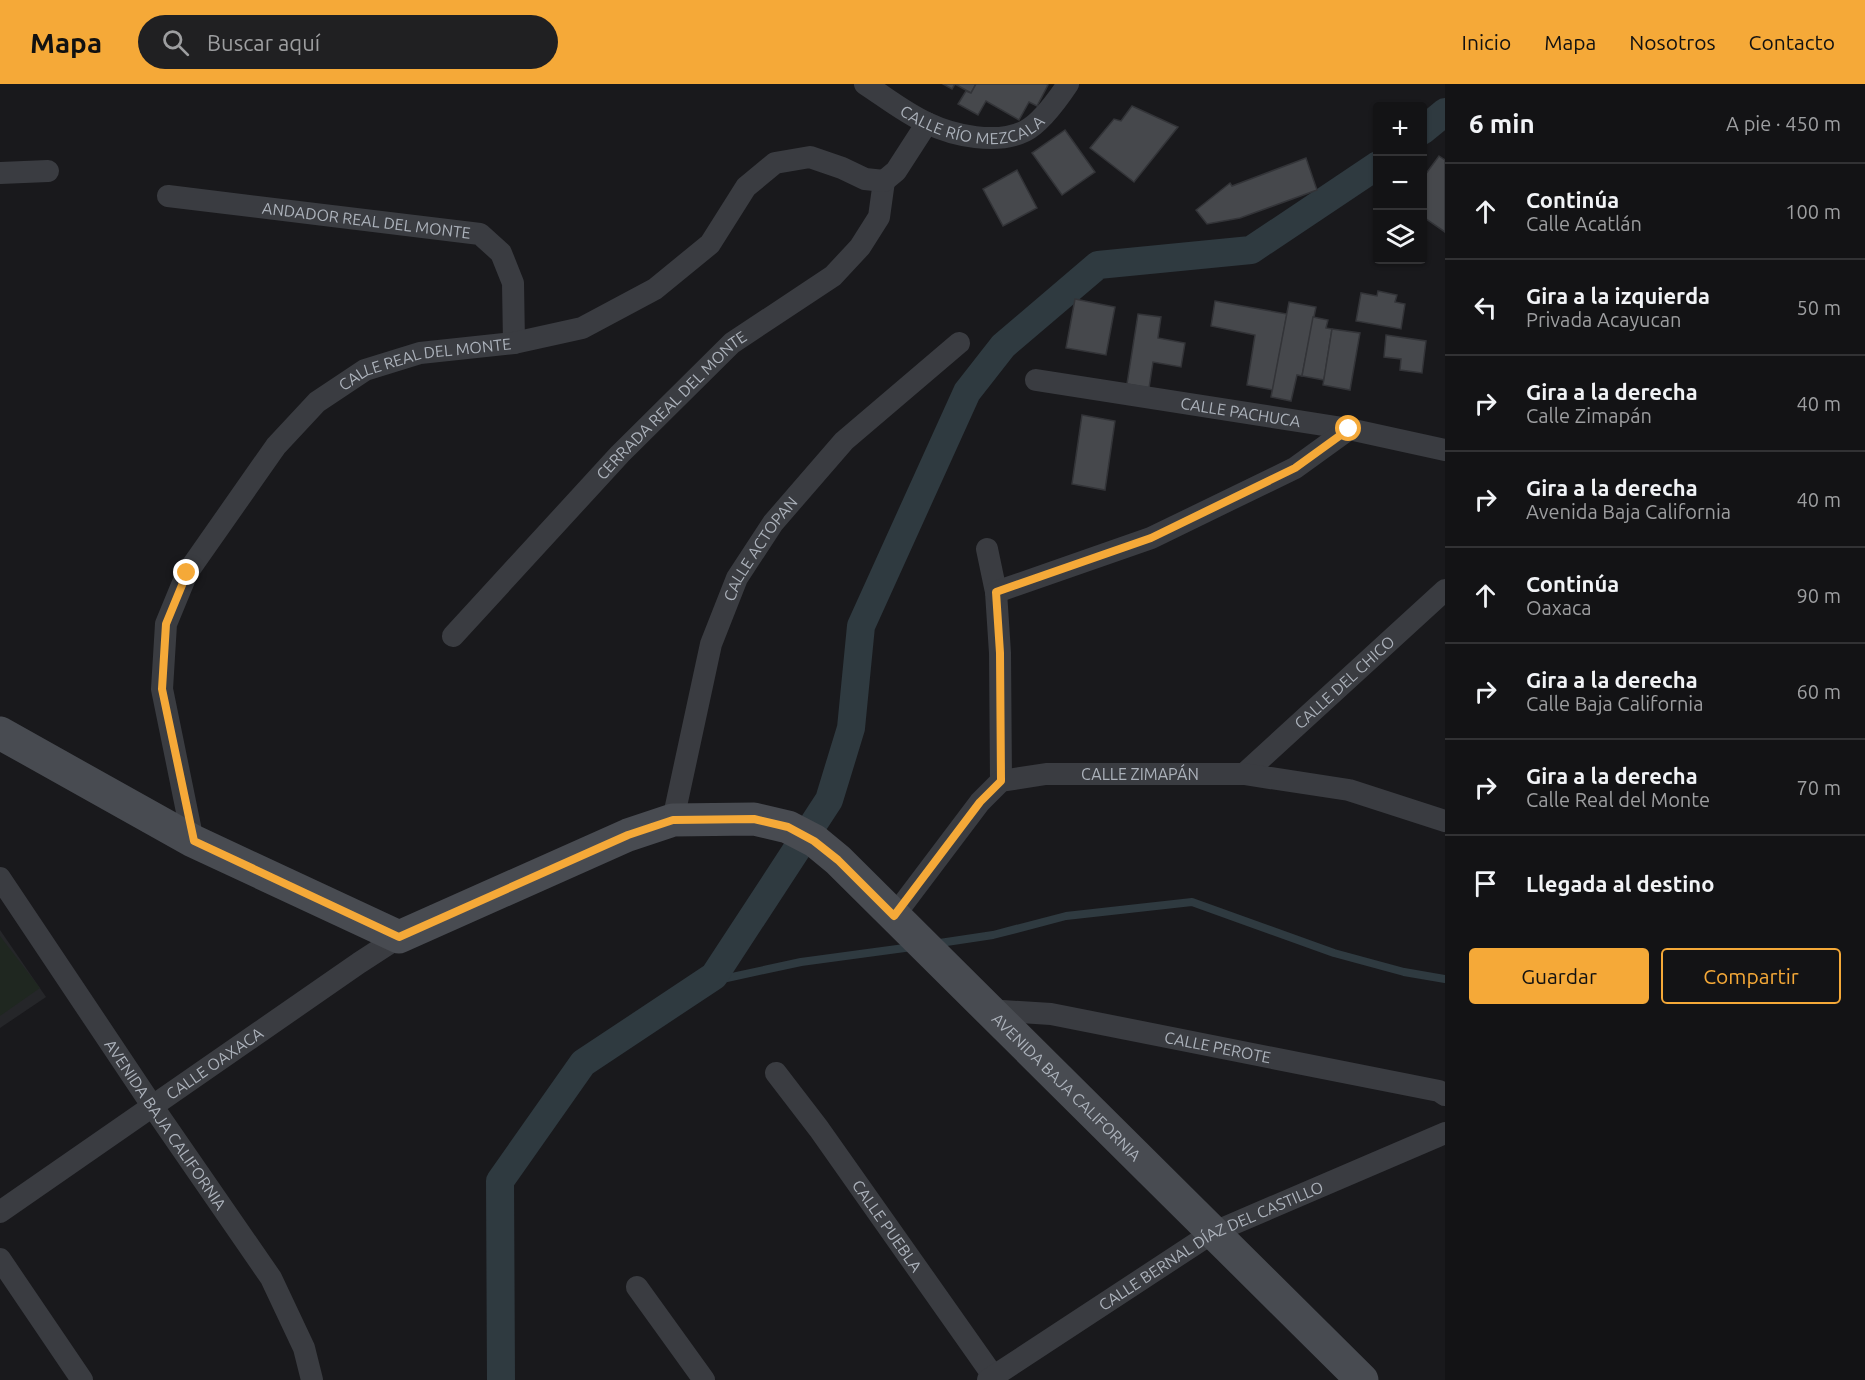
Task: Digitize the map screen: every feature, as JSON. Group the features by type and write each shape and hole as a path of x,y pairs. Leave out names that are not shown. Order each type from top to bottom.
{"main road":[{"path":"0,733 194,841 399,937"},
{"name":"AVENIDA BAJA CALIFORNIA","path":"399,937 628,835 673,820 754,819 788,827 814,841 838,860 1362,1380"}],"street":[{"name":"CALLE RÍO MEZCALA","path":"865,84 927,123 973,137 1002,138 1027,130 1053,106 1068,84"},
{"path":"884,182 896,171 927,123"},
{"name":"CALLE REAL DEL MONTE","path":"194,841 162,689 166,624 187,573 276,446 317,402 365,370 420,353 513,343 582,328 655,289 710,244 746,187 775,163 810,157 865,179 884,182"},
{"path":"0,173 48,171"},
{"name":"CERRADA REAL DEL MONTE","path":"453,636 620,454 732,343 833,276 860,247 879,217 884,182"},
{"name":"ANDADOR REAL DEL MONTE","path":"168,196 480,234 501,253 513,284 513,343"},
{"name":"CALLE ACTOPAN","path":"673,820 711,644 736,578 773,522 844,441 959,343"},
{"name":"CALLE PACHUCA","path":"1036,380 1349,429 1445,450"},
{"path":"996,592 1151,538 1295,468 1349,429"},
{"path":"900,923 980,802 1001,781 1000,653 996,592 987,549"},
{"name":"CALLE DEL CHICO","path":"1244,774 1445,590"},
{"name":"CALLE ZIMAPÁN","path":"1001,781 1046,774 1244,774 1349,790 1445,821"},
{"name":"AVENIDA BAJA CALIFORNIA","path":"0,878 271,1278 304,1348 312,1380"},
{"name":"CALLE OAXACA","path":"0,1212 399,937"},
{"name":"CALLE PEROTE","path":"987,1010 1051,1014 1439,1091 1445,1095"},
{"name":"CALLE PUEBLA","path":"776,1073 819,1129 993,1379"},
{"name":"CALLE BERNAL DÍAZ DEL CASTILLO","path":"993,1379 1212,1233 1445,1133"},
{"path":"0,1258 82,1380"},
{"path":"637,1287 704,1380"}],"shaded area":[{"path":"0,930 46,997 0,1028"},
{"path":"0,936 40,988 0,1016"}],"building":[{"path":"943,84 955,84 952,89"},
{"path":"955,84 976,84 971,93"},
{"path":"976,84 1048,85 1037,106 1029,102 1019,120 986,101 978,115 958,104 966,91 971,93"},
{"path":"1132,106 1178,127 1134,182 1090,148 1114,119 1121,121"},
{"path":"1065,130 1095,172 1062,195 1032,153"},
{"path":"1439,156 1445,160 1445,232 1427,219 1427,172"},
{"path":"1306,158 1317,190 1240,218 1207,224 1196,210 1230,183 1232,186"},
{"path":"1017,170 1037,208 1003,226 983,189"},
{"path":"1378,291 1397,295 1395,302 1405,304 1401,329 1356,321 1361,293 1377,296"},
{"path":"1075,299 1115,307 1106,355 1066,348"},
{"path":"1215,301 1287,314 1273,390 1247,385 1255,335 1211,326"},
{"path":"1289,302 1316,307 1302,376 1297,375 1291,401 1271,397"},
{"path":"1138,314 1161,317 1158,338 1185,343 1181,367 1153,362 1149,388 1127,384"},
{"path":"1313,317 1328,320 1326,328 1332,329 1324,380 1302,376"},
{"path":"1332,329 1360,333 1350,390 1323,385"},
{"path":"1386,335 1426,341 1422,373 1400,370 1401,359 1384,357"},
{"path":"1082,415 1115,421 1105,490 1072,484"}],"waterway":[{"path":"1427,127 1445,112"},
{"path":"501,1380 500,1181 583,1063 714,976 829,800 851,728 861,626 967,392 1003,346 1098,265 1251,250 1373,168"},
{"path":"933,944 993,935 1066,916 1192,902 1334,953 1404,972 1445,979"},
{"path":"704,983 801,962 912,947"}],"route":[{"path":"187,573 166,624 162,689 194,841 399,937 628,835 673,820 754,819 788,827 814,841 838,860 894,916 980,802 1001,781 1000,653 996,592 1151,538 1295,468 1349,429"}]}
